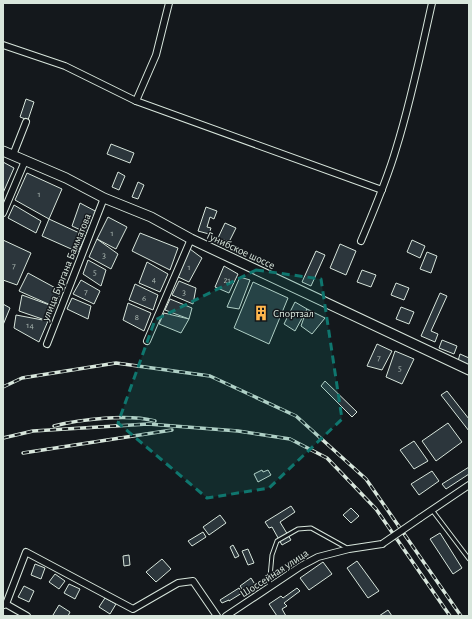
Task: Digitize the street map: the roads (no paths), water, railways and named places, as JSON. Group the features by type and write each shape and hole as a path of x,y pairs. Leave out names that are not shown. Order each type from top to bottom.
{"main road":[{"name":"Гунибское шоссе","path":"3,151 66,178 104,198 151,217 191,239 469,370"}],"street":[{"path":"136,101 156,54 169,3"},
{"path":"361,240 382,190 403,126 432,3"},
{"path":"3,45 65,66 136,101 382,190"},
{"path":"13,156 26,122"},
{"path":"3,213 25,161"},
{"name":"улица Бургана Бамматова","path":"47,344 104,198"},
{"path":"147,341 191,239"},
{"path":"432,510 469,485"},
{"name":"Шоссейная улица","path":"226,616 301,566 318,557 349,549 382,544 432,510"},
{"path":"28,616 5,605 26,552 134,609 178,583 193,581 217,616"}],"lane":[{"path":"432,510 469,559"},
{"path":"269,588 272,555 277,542 298,529 311,528 349,549"}],"railway":[{"path":"3,387 22,378 116,363 210,376 296,416 366,479 461,616"},
{"path":"54,426 77,421 104,418 132,418 155,421"},
{"path":"3,438 33,431 148,424 238,431 290,439 327,458 376,509 450,616"},
{"path":"23,453 172,430"}],"place":[{"name":"Спортзал","path":"261,313"}]}
